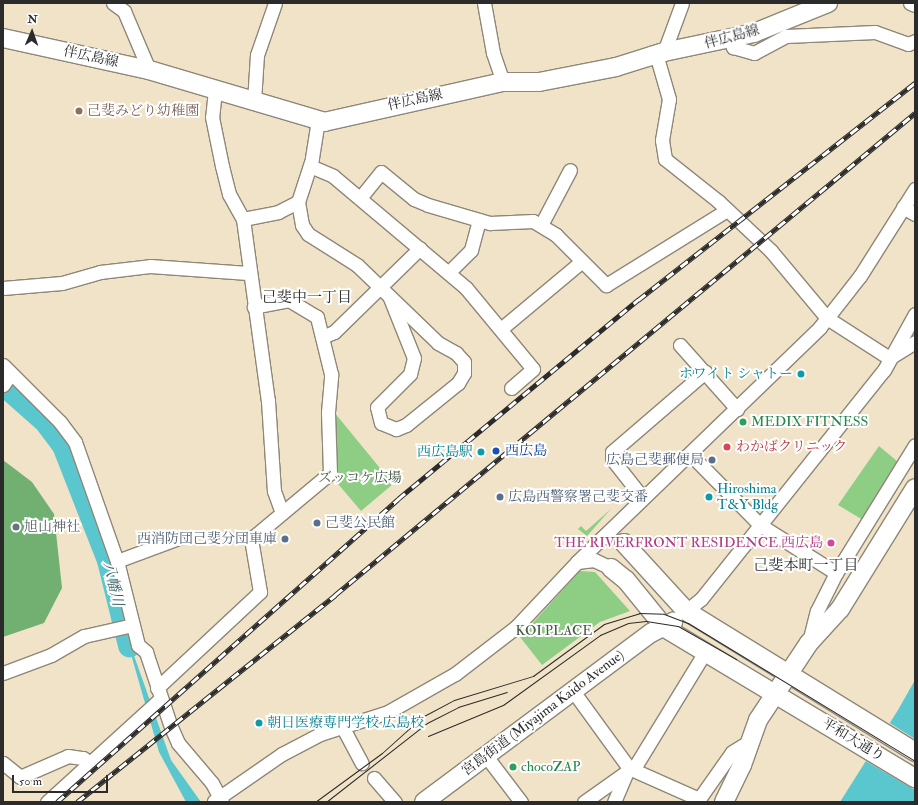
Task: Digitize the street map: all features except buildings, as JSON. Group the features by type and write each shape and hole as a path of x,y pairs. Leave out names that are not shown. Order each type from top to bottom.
{"street":[{"path":"113,3 128,18 149,70"},
{"path":"254,101 257,55 275,3"},
{"path":"484,3 492,53 503,82"},
{"path":"682,3 660,53 669,99 662,140 665,159 728,210 771,251 827,318 889,358"},
{"name":"伴広島線","path":"3,38 149,70 318,120 336,120 392,104 503,82 554,79 616,67 660,53 730,40 828,3"},
{"path":"910,3 915,5"},
{"path":"730,40 733,47 754,53 786,36 875,32 908,44 915,41"},
{"path":"215,90 212,117 222,166 229,194 243,219 248,273 268,405 274,491 282,513"},
{"path":"318,120 310,166 298,202 299,218 308,234 357,265 386,293 438,344 461,357 465,368 458,383 406,425 396,429 381,423 377,407 410,374 414,358 386,293"},
{"path":"310,166 333,176 450,271 502,328 533,369 511,388"},
{"path":"541,225 570,170"},
{"path":"360,198 381,172 414,199 478,220 526,220 541,225 582,261 606,285 728,210"},
{"path":"6,376 68,430 117,561 125,627 138,645 146,652 154,702 178,743 218,800 282,754 320,734 343,728 414,699 471,663 516,627 577,562 622,520 637,503 691,455 827,318 860,276 915,189"},
{"path":"243,219 278,212 298,202"},
{"path":"904,207 915,214"},
{"path":"450,271 471,250 478,220"},
{"path":"322,337 334,332 386,293 420,248"},
{"path":"502,328 582,261"},
{"path":"3,288 62,283 100,272 150,266 248,273"},
{"path":"47,802 154,702 260,592 250,542 330,473 328,412 331,374 317,317 289,300 254,307"},
{"path":"686,611 701,599 889,358 915,314"},
{"path":"889,358 915,342"},
{"path":"680,345 737,409"},
{"path":"637,503 638,492 611,457 618,446 705,372"},
{"path":"724,802 758,720 783,698 796,678 809,644 817,611 836,573 915,445"},
{"path":"691,455 760,525 836,573"},
{"path":"809,644 840,609 915,488"},
{"path":"622,520 624,543"},
{"path":"117,561 178,538"},
{"name":"平和大通り","path":"624,543 686,611 915,752"},
{"path":"577,562 594,560 611,568"},
{"name":"平和大通り","path":"611,568 626,580 665,628 915,778"},
{"name":"宮島街道 (Miyajima Kaido Avenue)","path":"424,802 651,633 665,628 686,611"},
{"path":"3,673 52,655 84,636 125,627"},
{"path":"584,802 629,768 636,765 705,652"},
{"path":"573,691 629,768 699,798 732,752 750,741"},
{"path":"343,728 362,763"},
{"path":"3,763 20,777 68,756 83,758 90,763"},
{"path":"486,756 521,802"},
{"path":"614,802 629,768"},
{"path":"374,778 395,802"}],"green space":[{"name":"ズッコケ広場","path":"334,412 393,484 361,511 333,478 336,475"},
{"path":"879,446 898,462 863,520 838,505"},
{"path":"3,460 32,482 54,514 62,588 44,623 3,637"},
{"path":"611,509 587,536 578,529 581,526 586,531"},
{"name":"KOI PLACE","path":"580,571 595,572 630,611 600,622 542,665 520,637"}],"water":[{"path":"120,616 171,760 201,802 186,802 159,752"},
{"path":"915,680 915,802 840,802 898,710"}],"pier":[{"path":"888,722 915,739 915,790 864,760"}],"waterway":[{"name":"八幡川","path":"3,384 45,421 63,445 108,560 129,645"}],"tram line":[{"path":"315,802 382,753 422,717 454,700 533,676 604,624 639,613 664,614 688,623 915,761"},
{"path":"428,736 503,705 600,635 628,623 646,621 678,626 736,659"},
{"path":"326,802 427,723 458,707 507,692"}],"railway":[{"path":"57,802 398,499 638,300 915,83"},
{"path":"77,802 335,595 915,113"}],"place":[{"name":"己斐みどり幼稚園","path":"79,111"},
{"name":"ホワイト シャトー","path":"801,374"},
{"name":"MEDIX FITNESS","path":"743,422"},
{"name":"わかばクリニック","path":"727,447"},
{"name":"西広島","path":"496,451"},
{"name":"西広島駅","path":"481,452"},
{"name":"広島己斐郵便局","path":"712,460"},
{"name":"広島西警察署己斐交番","path":"500,497"},
{"name":"Hiroshima T&Y Bldg","path":"709,497"},
{"name":"己斐公民館","path":"317,523"},
{"name":"旭山神社","path":"16,527"},
{"name":"西消防団己斐分団車庫","path":"285,539"},
{"name":"THE RIVERFRONT RESIDENCE 西広島","path":"831,543"},
{"name":"朝日医療専門学校 広島校","path":"259,723"},
{"name":"chocoZAP","path":"513,767"}],"district":[{"name":"己斐中一丁目","path":"307,298"},
{"name":"己斐本町一丁目","path":"806,566"}]}
